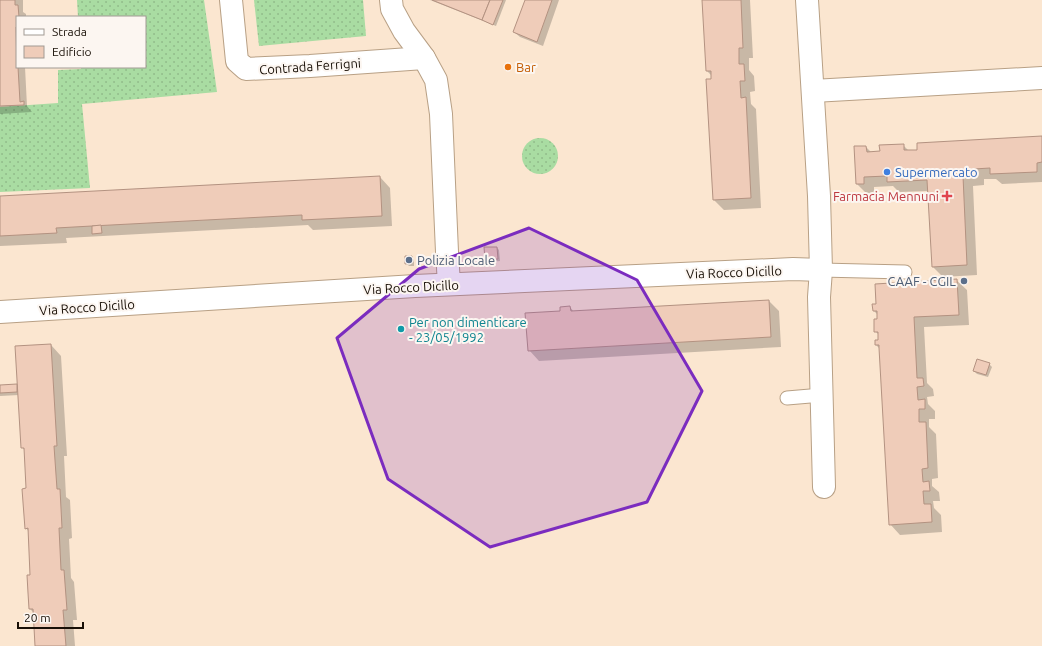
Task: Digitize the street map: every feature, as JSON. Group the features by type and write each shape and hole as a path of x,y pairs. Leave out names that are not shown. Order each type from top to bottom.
{"street":[{"name":"Contrada Ferrigni","path":"231,0 237,61 246,70 424,58"},
{"path":"390,0 392,9 404,31 424,58 436,80 441,114 449,284"},
{"path":"807,0 819,196 824,487"},
{"path":"813,91 1042,78"},
{"name":"Via Rocco Dicillo","path":"0,312 449,284 793,269 821,270"}],"lane":[{"path":"821,270 904,272"},
{"path":"787,398 822,395"}],"highlighted area":[{"path":"529,228 637,280 702,391 647,502 490,547 388,479 337,338 419,269"}],"green space":[{"path":"77,0 204,0 217,92 82,104 90,188 0,192 0,107 58,103 58,70 81,68 146,68 146,16 78,16"},
{"path":"254,0 363,0 366,36 259,46"},
{"path":"540,138 550,141 555,146 558,156 555,166 550,171 540,174 530,171 525,166 522,156 525,146 530,141"}],"building":[{"path":"0,0 15,0 15,5 18,5 19,16 16,16 16,68 18,68 20,102 24,101 24,105 0,106"},
{"path":"432,0 490,0 482,20"},
{"path":"490,0 503,0 493,25 482,20"},
{"path":"525,0 552,0 537,42 513,32"},
{"path":"702,0 741,0 743,48 739,48 739,64 744,64 745,81 740,81 741,98 746,97 751,198 713,200 706,79 711,79 711,71 706,71"},
{"path":"1042,136 1042,162 1037,163 1037,172 990,174 990,168 974,169 974,175 963,176 967,265 932,267 927,180 887,182 887,176 864,177 864,184 856,184 854,146 866,146 867,152 880,151 879,145 904,144 904,150 917,150 917,143"},
{"path":"380,176 382,216 302,220 302,215 56,228 57,233 0,236 0,196"},
{"path":"101,225 102,233 92,234 92,226"},
{"path":"484,247 497,247 498,259 485,260"},
{"name":"Polizia Locale","path":"405,256 412,256 412,263 405,264"},
{"path":"957,279 959,315 914,317 917,378 923,378 924,386 917,387 918,400 925,399 925,409 919,409 919,422 926,422 928,468 922,469 923,482 929,481 930,491 923,491 924,504 931,504 932,522 889,525 879,345 875,345 875,340 878,340 878,332 874,332 874,319 877,319 877,311 873,311 872,304 876,304 875,284"},
{"path":"769,300 771,337 528,351 525,313 560,311 560,307 570,306 571,311"},
{"path":"51,344 57,446 54,446 57,489 60,489 62,528 59,528 61,570 64,570 67,610 63,610 66,646 35,646 33,609 29,609 27,575 30,575 28,528 25,529 22,489 26,488 24,448 21,448 15,346"},
{"path":"977,359 990,363 986,375 973,371"},
{"path":"17,384 17,392 0,393 0,385"}],"place":[{"name":"Bar","path":"508,67"},
{"name":"Supermercato","path":"887,172"},
{"name":"Farmacia Mennuni","path":"947,196"},
{"name":"Polizia Locale","path":"409,260"},
{"name":"CAAF - CGIL","path":"964,281"},
{"name":"Per non dimenticare - 23/05/1992","path":"401,329"}]}
